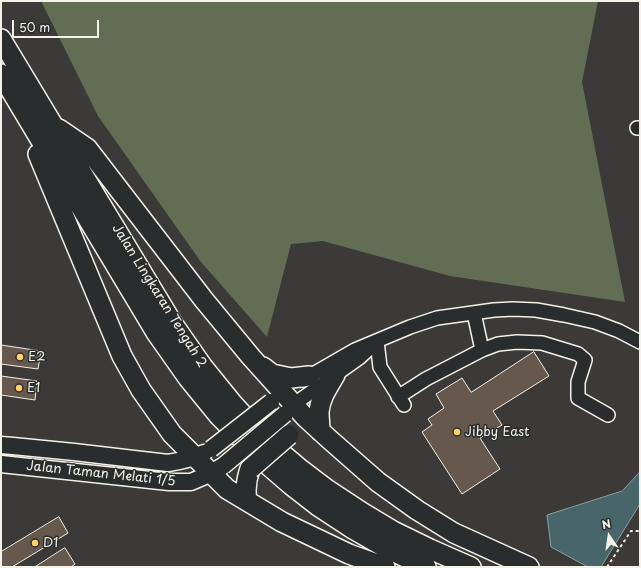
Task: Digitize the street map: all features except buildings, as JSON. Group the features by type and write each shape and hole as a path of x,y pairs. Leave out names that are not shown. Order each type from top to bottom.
{"highway":[{"name":"Jalan Lingkaran Tengah 2","path":"1,38 173,324 203,367 233,404 266,441 328,490 362,513 393,531 471,567"},
{"name":"Jalan Lingkaran Tengah 2","path":"1,74 157,334 188,378 219,416 269,466 318,506 353,529 421,566"},
{"path":"12,92 122,356 141,390 172,434 203,453 217,469 227,489 282,522 349,554 385,567"},
{"path":"53,124 87,148 204,300 251,357 283,404 324,435 378,482 416,510 454,533 529,567"},
{"path":"251,357 272,374 291,378 308,376"},
{"path":"324,435 319,412 320,403 335,375"},
{"path":"247,501 246,485 250,469 289,434 300,431 324,435"}],"main road":[{"name":"Jalan Taman Melati 1/5","path":"1,446 67,451 168,463 183,461 203,453 283,404"},
{"name":"Jalan Taman Melati 1/5","path":"1,464 169,482 191,482 217,469 283,404"},
{"path":"191,482 227,489"}],"street":[{"path":"283,404 308,376 356,350 410,327 437,318 513,308 536,310 595,322 619,331 640,342"},
{"path":"474,313 482,350"},
{"path":"283,404 300,400 360,358 377,342"},
{"path":"377,342 380,367 401,401 426,379 482,350 498,344 517,342 542,343 578,354 585,360 578,382 578,398 608,415"}],"path":[{"path":"607,567 631,531 640,530"}],"green space":[{"path":"41,1 598,1 582,82 625,302 450,276 323,241 291,244 267,337 201,262 98,116"}],"water":[{"path":"640,472 640,504 601,567 588,567 551,547 547,515 622,491"}],"place":[{"name":"E2","path":"20,357"},
{"name":"E1","path":"19,388"},
{"name":"Jibby East","path":"457,432"},
{"name":"D1","path":"35,543"}]}
